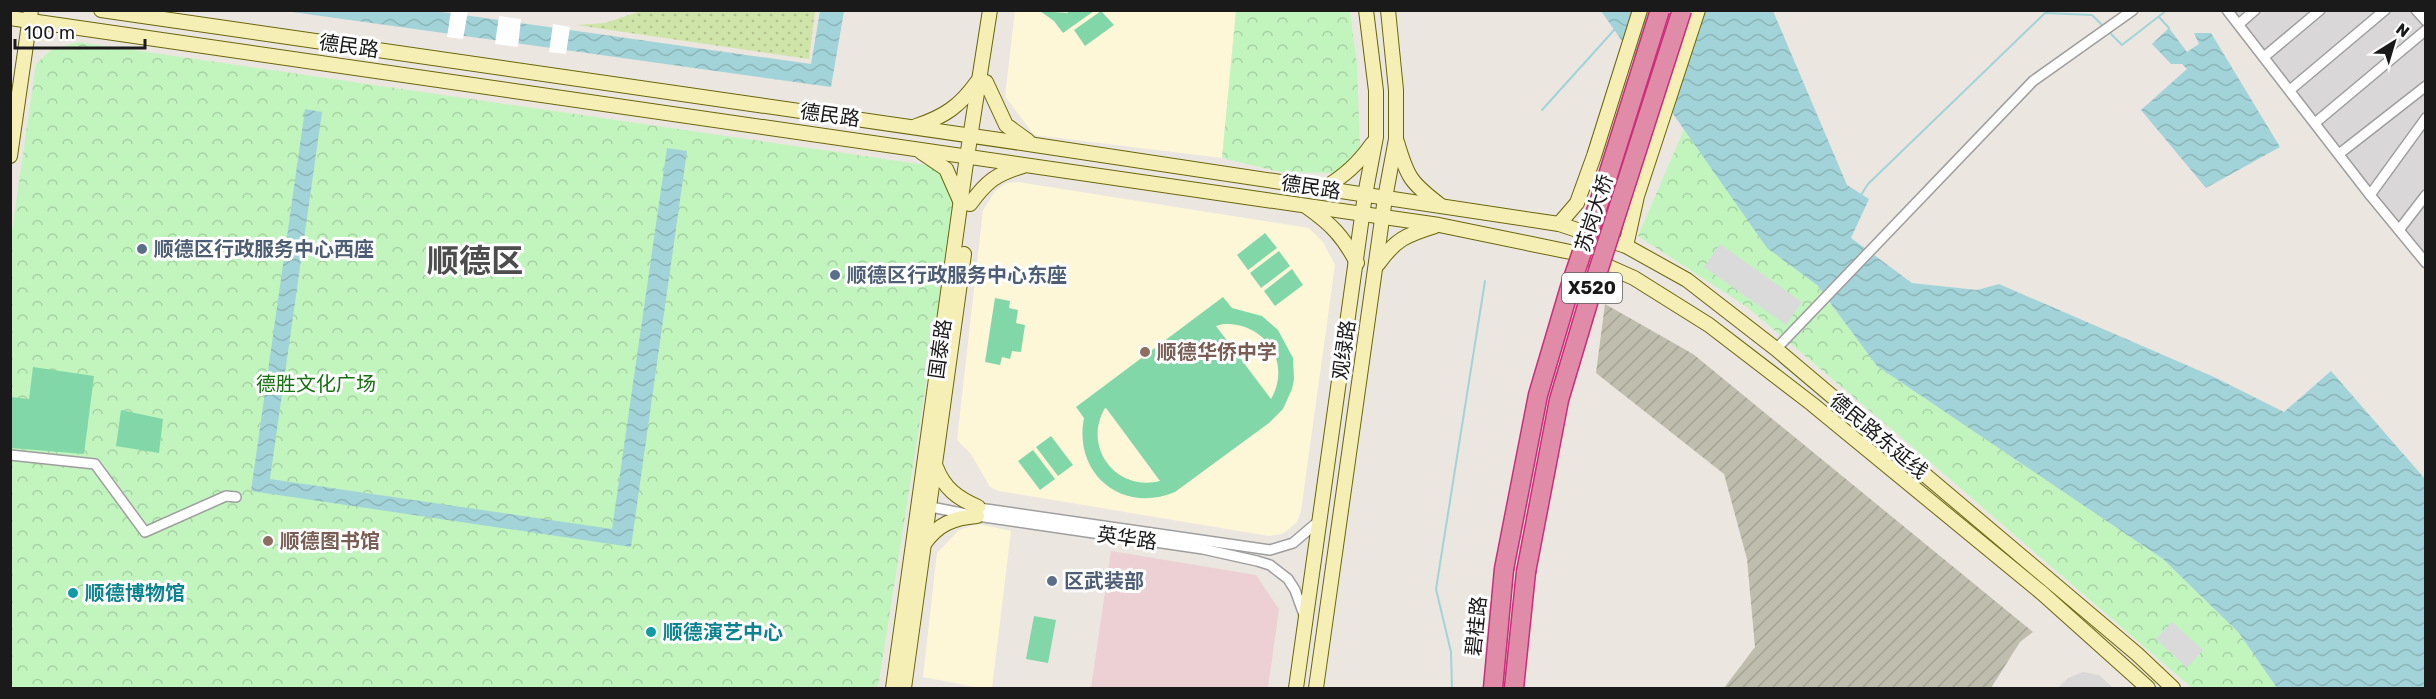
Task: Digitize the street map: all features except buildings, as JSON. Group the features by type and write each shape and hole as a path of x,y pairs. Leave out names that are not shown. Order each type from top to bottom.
{"highway":[{"name":"苏岗大桥","path":"1504,569 1538,395 1570,287 1660,10"},
{"name":"苏岗大桥","path":"1514,688 1526,572 1559,400 1682,10"},
{"name":"碧桂路","path":"1493,688 1504,569"}],"main road":[{"name":"德民路","path":"101,10 975,136 1559,224"},
{"name":"国泰路","path":"983,80 990,10"},
{"name":"国泰路","path":"904,688 923,546 924,503 935,465 972,156 996,10"},
{"name":"观绿路","path":"1296,688 1365,195 1376,137 1376,91 1366,10"},
{"name":"观绿路","path":"1316,688 1385,198 1396,139 1396,90 1388,10"},
{"path":"1559,224 1577,203 1640,10"},
{"path":"1626,246 1643,177 1698,10"},
{"path":"10,156 30,16"},
{"name":"德民路东延线","path":"10,18 30,16 296,61 972,156 1439,225 1580,254 1634,278 1709,325 1812,404 2033,585 2148,688"},
{"path":"912,127 941,117 953,110 983,80 1006,125 1020,137 1035,145"},
{"path":"1323,189 1347,174 1360,162 1376,137"},
{"path":"1396,139 1405,171 1418,188 1442,206"},
{"path":"914,148 946,169 966,203 992,178 1004,171 1026,164"},
{"name":"国泰路","path":"893,688 924,503 966,203"},
{"path":"1305,205 1332,225 1346,242 1357,262"},
{"name":"德民路东延线","path":"1559,224 1626,246 1687,280 1776,349 2137,654 2173,688"},
{"path":"1377,265 1389,248 1404,236 1439,225"},
{"path":"935,465 941,481 948,489 978,512"},
{"path":"923,546 932,533 952,520 978,512"}],"street":[{"path":"1776,349 2033,81 2133,10"},
{"path":"2227,10 2370,195 2425,262"},
{"path":"2239,24 2256,10"},
{"path":"2264,57 2320,10"},
{"path":"2290,90 2385,10"},
{"path":"2416,10 2426,21"},
{"path":"2315,123 2426,30"},
{"path":"2339,154 2426,86"},
{"path":"2370,195 2426,118"},
{"path":"2399,231 2426,195"},
{"path":"10,455 95,464 146,532 226,496 236,497"},
{"name":"英华路","path":"924,503 1203,549 1270,565 1280,571 1292,584 1306,619"},
{"name":"英华路","path":"978,512 1270,550 1293,543 1320,520"}],"shaded area":[{"path":"1015,11 1236,11 1222,158 1034,135 1005,96"},
{"path":"2225,11 2425,11 2425,258"},
{"name":"顺德华侨中学","path":"1018,182 1309,228 1323,242 1335,265 1301,511 1297,522 1289,529 1282,534 1269,536 999,491 990,487 971,454 957,440 983,210 996,190 1007,183"},
{"path":"1720,244 1802,302 1786,325 1704,267"},
{"path":"1605,304 1693,354 2033,632 2020,642 1991,688 1724,688 1755,647 1747,559 1724,474 1596,373"},
{"path":"978,524 1011,531 992,688 923,677 937,553 959,530"},
{"path":"1111,551 1256,575 1279,609 1268,688 1091,688"},
{"path":"2172,622 2203,650 2187,668 2156,639"},
{"path":"2083,672 2099,675 2113,688 2058,688 2068,678"}],"green space":[{"path":"641,11 815,11 809,59 576,25 605,23"},
{"path":"1040,11 1068,13 1067,11 1094,11 1063,33 1054,21"},
{"path":"1101,11 1114,25 1085,46 1074,30"},
{"path":"1236,11 1350,11 1357,65 1360,147 1337,173 1280,172 1222,158"},
{"name":"德胜文化广场","path":"78,42 940,167 955,199 878,688 11,688 10,245 36,64 51,50"},
{"path":"1685,127 1767,248 1817,285 1877,366 2163,559 2239,633 2277,688 2192,688 1747,307 1638,236"},
{"path":"1265,233 1277,248 1248,270 1237,255"},
{"path":"1279,251 1290,266 1261,288 1250,273"},
{"path":"1292,269 1303,285 1275,306 1264,291"},
{"path":"1223,297 1232,308 1262,316 1278,330 1293,358 1294,379 1283,409 1269,423 1175,492 1155,497 1137,498 1120,493 1094,472 1086,456 1083,438 1084,418 1076,407","holes":["1238,325 1251,330 1271,347 1278,371 1277,385 1271,399 1216,326","1106,408 1160,481 1144,483 1130,480 1117,473 1107,463 1098,437 1099,423"]},
{"path":"995,298 1010,301 1009,308 1018,310 1016,323 1025,325 1021,352 1012,351 1010,359 1002,357 1000,365 985,362"},
{"path":"33,367 94,376 84,454 11,448 11,397 29,399"},
{"path":"121,410 163,419 159,453 116,446"},
{"path":"1051,436 1073,465 1058,476 1036,447"},
{"path":"1033,450 1055,479 1040,490 1018,461"},
{"path":"1034,616 1056,620 1048,663 1026,659"}],"water":[{"path":"285,11 435,11 811,64 820,11 844,11 831,87"},
{"path":"1601,11 1773,11 1847,185 1869,199 1851,238 1912,283 1977,290 1999,284 2214,377 2284,412 2331,371 2425,479 2425,688 2277,688 2239,633 2163,559 1877,366 1817,285 1767,248"},
{"path":"2169,28 2187,52 2199,44 2194,33 2211,33 2280,147 2206,188 2141,110 2187,69 2182,64 2171,64 2152,44"},
{"path":"305,109 322,112 270,479 612,529 667,148 687,151 631,547 251,491"}],"pier":[{"path":"451,11 468,11 463,39 447,37"},
{"path":"499,16 521,19 518,47 495,44"},
{"path":"553,24 570,27 566,54 549,52"}],"waterway":[{"path":"2108,31 2122,45 2167,10"},
{"path":"1861,195 1868,184 2045,13 2092,15 2104,27"},
{"path":"2159,17 2169,28"},
{"path":"1542,110 1615,29"},
{"path":"1452,688 1451,652 1436,589 1485,281"}],"place":[{"name":"顺德区行政服务中心西座","path":"142,249"},
{"name":"顺德区行政服务中心东座","path":"835,275"},
{"name":"顺德华侨中学","path":"1145,352"},
{"name":"顺德图书馆","path":"268,541"},
{"name":"区武装部","path":"1052,581"},
{"name":"顺德博物馆","path":"73,593"},
{"name":"顺德演艺中心","path":"651,632"}],"district":[{"name":"顺德区","path":"475,261"}]}
